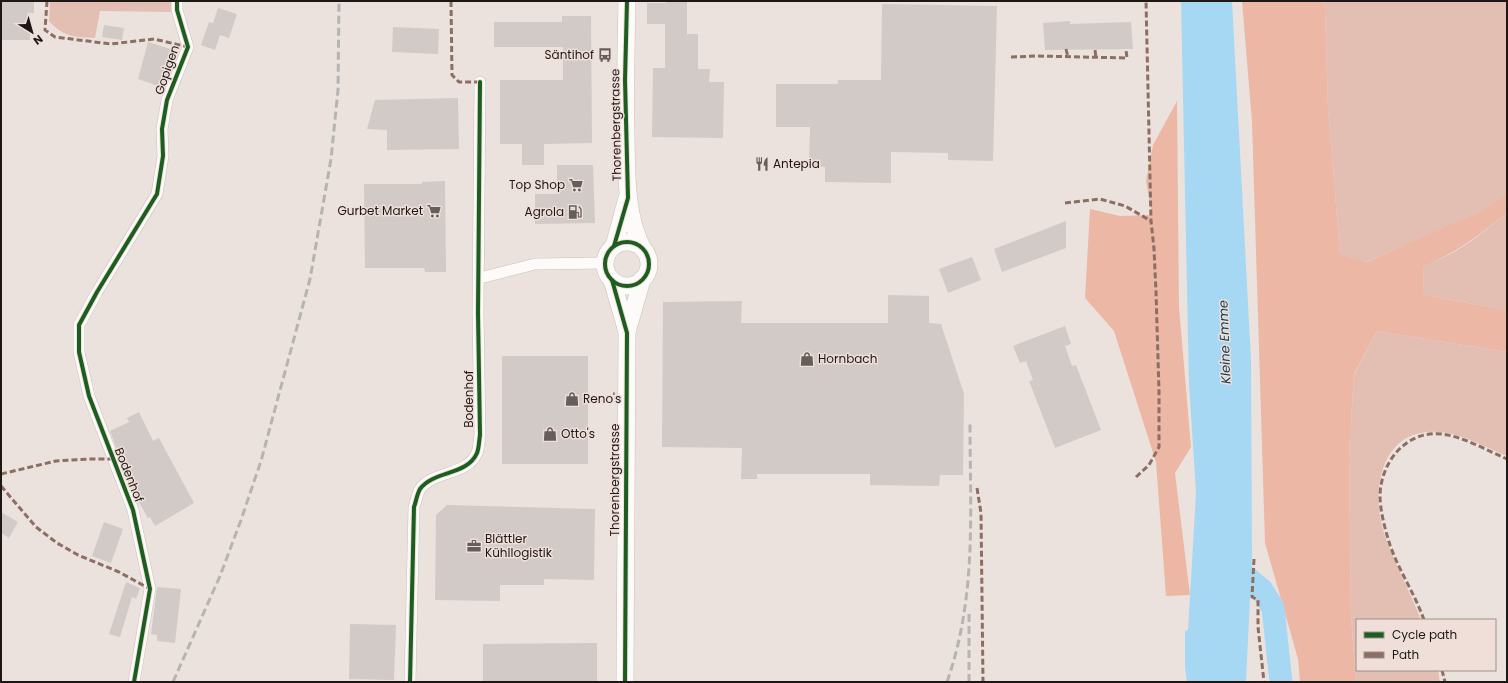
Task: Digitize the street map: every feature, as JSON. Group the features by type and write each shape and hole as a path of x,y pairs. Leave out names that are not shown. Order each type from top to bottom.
{"main road":[{"name":"Thorenbergstrasse","path":"627,1 625,80 628,198 636,236 642,247"},
{"name":"Thorenbergstrasse","path":"614,246 628,198"},
{"path":"626,242 633,242 642,247 649,261 648,269 642,280 634,285 627,286 612,280 607,274 605,263 606,257 614,246 626,242"},
{"name":"Thorenbergstrasse","path":"612,280 627,332"},
{"name":"Thorenbergstrasse","path":"625,682 627,332 642,280"}],"street":[{"name":"Gopigen","path":"79,326 97,292 157,194 163,156 162,129 167,100 188,47 177,10 177,1"},
{"name":"Bodenhof","path":"410,682 414,507 420,490 426,484 440,475 460,469 474,459 477,453 480,435 480,82"},
{"path":"480,278 535,264 605,263"},
{"name":"Bodenhof","path":"79,326 79,352 89,396 133,510 150,589 134,682"}],"shaded area":[{"path":"50,1 175,1 175,12 100,11 95,38 81,37 64,33 49,21"},
{"path":"1242,1 1321,1 1325,8 1328,108 1340,254 1367,262 1481,211 1507,195 1507,213 1457,249 1423,266 1424,295 1507,310 1507,352 1377,331 1354,374 1349,455 1351,615 1356,682 1300,682 1298,659 1265,543 1252,122"},
{"path":"1321,1 1507,1 1507,195 1505,197 1481,211 1366,262 1340,254 1328,108 1325,8"},
{"path":"1177,101 1179,307 1191,447 1175,473 1190,595 1166,596 1156,462 1114,331 1085,298 1090,209 1120,216 1152,215 1146,181 1153,145"},
{"path":"1507,213 1507,310 1424,295 1423,265 1446,256 1468,244"},
{"path":"1377,331 1507,352 1507,456 1455,435 1438,432 1419,433 1404,440 1392,451 1384,465 1380,481 1380,516 1384,533 1392,555 1421,619 1356,619 1356,671 1438,671 1440,682 1356,682 1351,615 1349,455 1354,375"}],"water":[{"name":"Kleine Emme","path":"1181,1 1232,1 1251,360 1252,556 1246,682 1187,682 1185,667 1185,631 1188,630 1196,493 1189,384"}],"building":[{"path":"1,1 34,1 34,13 30,13 30,40 1,40"},
{"path":"666,1 687,1 687,34 698,34 698,69 710,69 709,82 724,82 723,138 652,137 653,68 665,68 665,24 647,24 647,3 666,3"},
{"path":"882,4 997,6 993,161 948,160 948,153 891,152 891,183 825,182 825,167 809,166 810,127 776,127 776,84 838,84 838,80 881,80"},
{"path":"218,8 237,14 229,38 220,35 215,50 201,45 209,22 213,23"},
{"path":"562,16 591,16 592,143 544,144 544,165 522,165 522,144 500,144 500,80 563,80 563,47 494,47 494,22 562,22"},
{"path":"1070,21 1070,24 1131,22 1133,49 1045,50 1043,23"},
{"path":"104,25 124,28 122,40 102,37"},
{"path":"393,27 439,29 438,54 392,52"},
{"path":"148,42 177,51 164,88 138,79"},
{"path":"458,98 459,149 387,150 387,130 367,129 375,100"},
{"path":"557,165 593,165 595,223 535,224 535,194 557,194"},
{"path":"445,181 446,272 425,272 424,268 365,268 364,184 422,184 422,182"},
{"path":"1066,221 1066,248 1002,272 994,249"},
{"path":"972,257 981,280 948,293 939,269"},
{"name":"Hornbach","path":"888,295 929,296 929,323 941,324 964,394 963,475 940,475 939,486 870,485 870,474 757,474 757,479 741,479 742,448 662,447 663,302 742,301 741,323 888,323"},
{"path":"1065,326 1071,344 1065,346 1072,366 1076,365 1101,430 1055,448 1029,381 1033,380 1026,361 1020,363 1013,346"},
{"path":"502,356 588,356 588,464 502,464"},
{"path":"139,412 153,441 159,438 194,503 155,526 150,517 148,518 133,492 110,431 129,422 127,418"},
{"path":"447,505 595,509 594,580 544,579 544,585 500,585 500,601 435,600 436,515"},
{"path":"1,512 18,522 9,538 1,533"},
{"path":"104,522 123,529 111,563 92,556"},
{"path":"126,582 140,588 136,599 132,597 120,637 109,634"},
{"path":"157,587 181,589 175,643 157,641 157,635 151,634"},
{"path":"350,624 396,625 394,680 349,679"},
{"path":"597,643 597,682 483,682 483,644"}],"waterway":[{"path":"1228,562 1262,590 1273,608 1281,682"}],"railway":[{"path":"173,682 220,576 241,520 261,461 310,279 331,159 338,90 339,1"},
{"path":"947,682 957,650 963,618 970,554 970,423"},
{"path":"969,613 969,682"}],"marked path":[{"path":"47,1 45,30 55,37 111,44 154,39 188,47"},
{"path":"451,1 452,75 459,82 480,82"},
{"path":"1136,477 1149,465 1159,447 1159,391 1154,249 1151,221 1146,1"},
{"path":"1066,49 1068,57"},
{"path":"1095,50 1096,58"},
{"path":"1011,57 1037,56 1127,58 1126,50"},
{"path":"1065,203 1100,199 1125,206 1151,221"},
{"path":"1424,619 1394,555 1383,520 1380,495 1381,483 1385,471 1398,451 1407,443 1417,437 1429,434 1442,434 1458,438 1507,459"},
{"path":"1,474 56,461 112,459"},
{"path":"1,486 36,527 57,543 78,555 119,572 150,589"},
{"path":"977,488 981,513 983,682"},
{"path":"1254,559 1252,597 1258,600 1258,627 1264,682"},
{"path":"1442,671 1445,682"}],"cycle path":[{"path":"134,682 150,589 133,510 89,396 79,352 79,325 97,292 157,194 163,156 162,129 167,100 188,47 177,10 177,1"},
{"path":"614,246 628,198 625,80 627,1"},
{"path":"410,682 414,507 419,491 426,483 466,466 472,460 478,451 480,435 478,313 480,82"},
{"path":"623,242 631,242 643,248 649,260 649,264 649,268 643,280 631,286 623,286 611,280 605,268 605,260 611,248 623,242"},
{"path":"612,280 627,333 625,682"}],"place":[{"name":"Säntihof","path":"605,55"},
{"name":"Antepia","path":"762,164"},
{"name":"Top Shop","path":"576,185"},
{"name":"Gurbet Market","path":"434,211"},
{"name":"Agrola","path":"575,212"},
{"name":"Hornbach","path":"807,359"},
{"name":"Reno's","path":"572,399"},
{"name":"Otto's","path":"550,434"},
{"name":"Blättler Kühllogistik","path":"474,546"}]}
